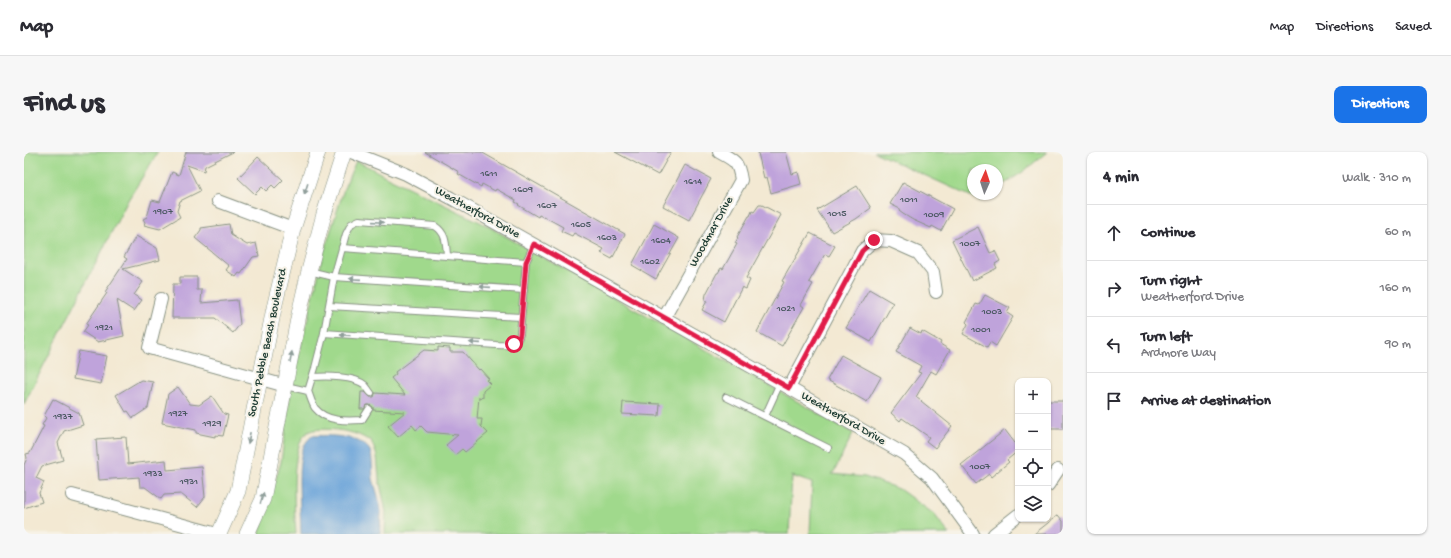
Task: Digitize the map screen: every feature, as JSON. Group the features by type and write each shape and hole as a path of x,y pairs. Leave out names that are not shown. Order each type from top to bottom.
{"street":[{"name":"South Pebble Beach Boulevard","path":"218,534 238,491 274,308 293,229 318,152"},
{"name":"South Pebble Beach Boulevard","path":"247,534 263,499 299,314 309,271 324,214 344,152"},
{"name":"Weatherford Drive","path":"352,152 406,174 451,198 785,385 904,454 932,478 973,534"},
{"name":"Woodmar Drive","path":"664,318 741,180 739,169 735,160 719,152"},
{"path":"218,201 293,229"},
{"path":"785,385 862,251 874,240 891,241 918,253 934,272 936,292"},
{"path":"161,298 149,348 286,386"},
{"path":"1051,480 1058,470"},
{"path":"72,495 218,534"},
{"path":"994,534 1015,517"}],"lane":[{"path":"369,409 362,420 342,421 321,414 314,407 308,391 324,333 334,277 346,234 351,224 359,220 435,226 441,230 446,238 447,255"},
{"path":"324,333 496,345 514,344 518,341 526,262 534,244"},
{"path":"342,248 526,262"},
{"path":"309,271 334,277 524,290"},
{"path":"329,306 521,317"},
{"path":"313,376 334,376 352,380 365,385 371,393"},
{"path":"765,416 785,385"},
{"path":"286,386 308,391"},
{"path":"726,397 828,448"}],"green space":[{"path":"24,152 158,152 128,200 24,404"},
{"path":"874,152 1047,152 1024,171 1003,185 1003,164 967,164 967,195"},
{"path":"356,161 484,224 853,433 832,474 865,477 899,489 934,514 949,534 810,534 812,483 792,476 789,534 385,534 386,512 379,478 377,456 371,440 348,432 324,429 313,430 305,435 299,445 294,476 296,534 259,534 281,462 294,375 324,252 345,186"}],"water":[{"path":"312,436 335,436 352,439 366,446 370,451 373,479 381,512 380,534 301,534 299,481 300,460 302,451 307,441"}],"building":[{"path":"186,152 233,152 205,166 204,171 187,165 200,191 180,201 177,211 180,217 160,229 144,225 145,222 143,219 147,217 152,200 160,202 172,172 179,175"},
{"path":"425,152 481,152 625,234 612,259 601,253 604,249 574,233 572,236 561,231 563,227 543,216 539,215 538,217 518,205 519,204 515,202 516,200 496,189 495,191 482,184 481,187"},
{"path":"615,152 671,152 658,175"},
{"path":"786,152 792,174 798,172 801,184 771,193 767,177 764,178 758,153"},
{"path":"258,157 283,180 275,188 272,185 266,191 262,187 255,194 238,178"},
{"path":"685,165 711,179 689,220 663,206"},
{"path":"903,182 953,209 941,231 932,226 931,228 913,220 899,211 900,209 890,204"},
{"path":"857,186 871,208 856,219 832,232 817,210"},
{"path":"759,205 762,205 781,215 746,278 750,280 746,289 742,287 724,322 702,310 707,301 705,300 706,294 717,273 721,268 723,269 737,244 735,243 738,238 737,237 749,216"},
{"path":"229,224 231,235 247,245 256,243 259,256 253,257 241,274 239,273 236,277 226,270 229,266 195,238 201,228"},
{"path":"654,224 679,238 656,279 632,265"},
{"path":"978,227 990,253 995,251 1000,261 995,264 997,268 972,281 952,240"},
{"path":"810,233 835,246 829,256 825,254 809,282 813,284 801,305 804,307 782,346 757,332 784,282 782,281"},
{"path":"136,236 157,248 160,260 123,269 143,282 134,295 142,300 134,311 117,300 124,336 98,342 83,332 88,325 86,324 107,293 105,292 127,259 124,257"},
{"path":"180,277 197,277 197,290 202,290 201,303 237,300 240,324 233,333 215,318 172,318 173,284 180,284"},
{"path":"869,289 893,303 871,342 846,328"},
{"path":"985,295 1010,308 1007,313 1013,317 996,346 990,342 987,347 963,334 968,324 966,322 976,304 979,305"},
{"path":"910,328 921,334 922,331 941,342 940,344 950,350 936,374 931,371 916,397 952,426 935,448 926,441 929,437 902,418 900,421 891,413 921,373 918,372 921,366 896,352"},
{"path":"438,347 450,348 450,352 463,352 489,379 487,380 491,384 483,391 483,398 479,397 477,419 482,419 481,426 488,433 465,452 462,449 455,455 446,445 458,435 427,432 421,426 416,430 412,425 398,437 388,426 405,412 373,410 373,407 370,405 367,405 364,409 360,409 361,392 365,392 370,397 374,397 375,393 405,395 391,378 396,374 395,372 424,350 438,351"},
{"path":"79,351 107,356 101,384 73,379"},
{"path":"841,355 881,377 867,402 827,380"},
{"path":"141,380 153,382 148,408 133,418 128,411 126,412 116,395"},
{"path":"178,387 190,404 199,405 212,396 224,414 228,415 223,436 215,435 215,437 196,433 196,430 162,423 168,394"},
{"path":"53,399 79,413 83,425 64,431 58,443 63,460 42,466 36,478 44,482 39,493 42,502 24,508 24,465 27,458 26,454 30,453 44,426 42,425 46,418 44,416"},
{"path":"1051,401 1063,401 1063,429 1051,429"},
{"path":"623,402 660,404 659,416 622,414"},
{"path":"1005,430 1015,443 1015,453 1007,460 1009,462 991,477 989,474 976,484 961,465"},
{"path":"126,437 128,464 166,460 167,470 202,467 205,497 197,507 181,494 164,495 161,499 145,487 140,487 139,477 99,480 96,439"},
{"path":"1058,515 1063,521 1063,534 1034,534 1051,522"}],"route":[{"path":"514,344 518,341 520,334 526,262 534,244 789,388 862,251 874,240"}]}
